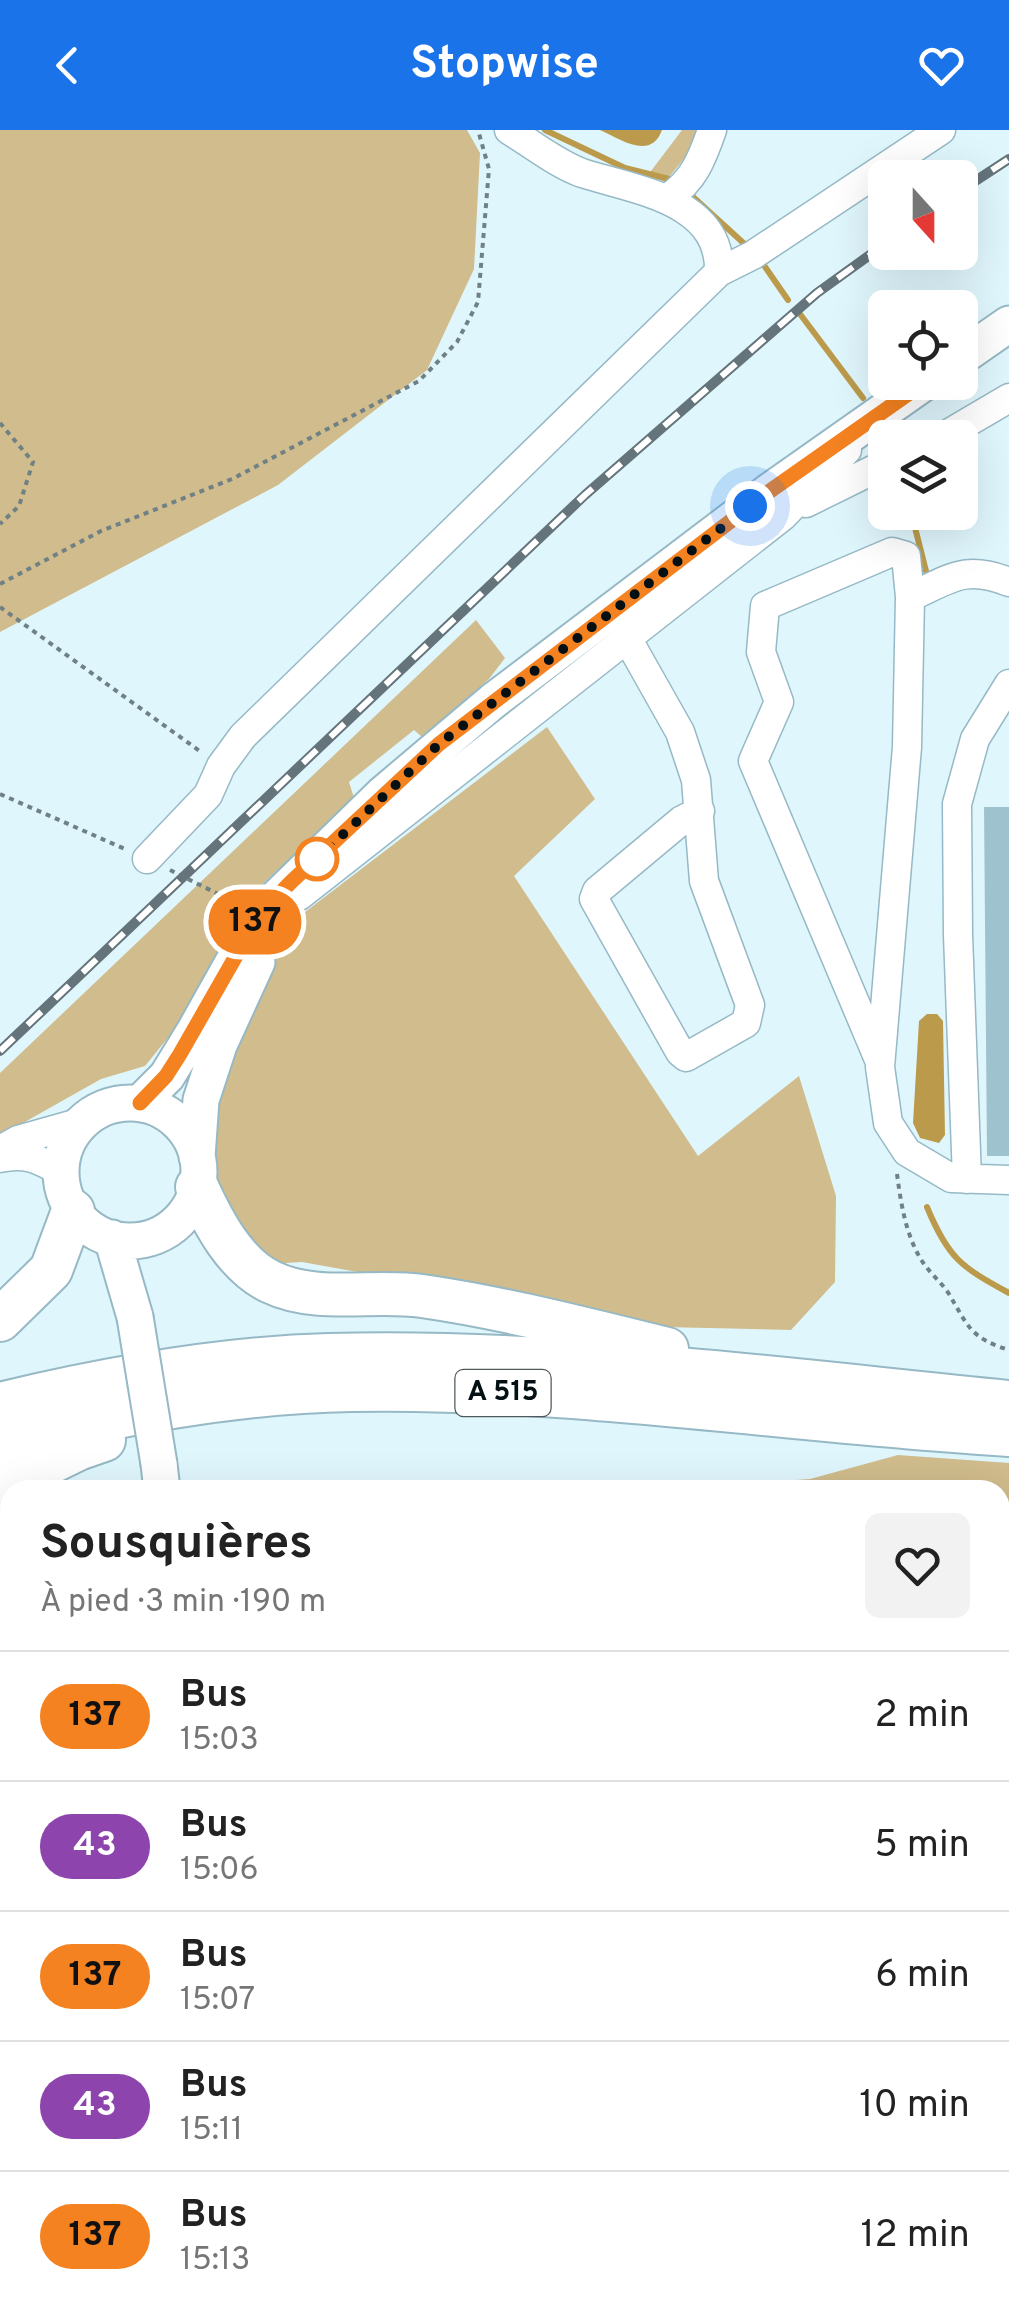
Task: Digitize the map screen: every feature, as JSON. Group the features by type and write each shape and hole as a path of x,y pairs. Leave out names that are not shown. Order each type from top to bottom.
{"highway":[{"path":"197,1172 216,1226 243,1260 270,1282 290,1288 416,1295 519,1311 668,1349 1009,1401"},
{"path":"0,1320 51,1270 67,1192"},
{"name":"A 515","path":"0,1404 83,1384 213,1363 327,1355 478,1355 1009,1401"},
{"name":"A 515","path":"0,1443 86,1422 222,1399 349,1390 471,1390 1009,1436"},
{"path":"15,1480 90,1445 207,1419 303,1409 628,1402"}],"main road":[{"path":"978,346 1009,324"},
{"path":"140,1103 166,1076 194,1032 260,914 439,744 770,491 900,400"},
{"path":"197,1172 190,1138 177,1121 140,1103 109,1107 82,1122 63,1154 67,1192 96,1232 132,1240 152,1237 172,1226 188,1209 197,1172 201,1100 219,1045 286,906 334,844"},
{"path":"134,1317 152,1237"},
{"path":"112,1238 134,1317 160,1477"}],"street":[{"path":"509,130 578,172 668,198 705,226 720,251 719,272"},
{"path":"668,198 687,185 702,160 712,130"},
{"path":"147,859 208,795 221,766 243,736 719,272 753,256 941,130"},
{"path":"971,420 1009,398"},
{"path":"286,906 783,516 887,409"},
{"path":"783,516 868,470"},
{"path":"880,1062 754,761 779,702 761,652 765,606 892,552 906,556 910,596 907,747 880,1062 888,1123 907,1152 951,1178 1009,1180"},
{"path":"910,596 969,572 985,572 1009,582"},
{"path":"627,638 680,732 696,780 700,812 704,880 750,1014 746,1023 686,1057 594,900 597,891 682,820 700,812"},
{"path":"967,1179 957,804 976,739 997,724 1009,684"},
{"path":"0,1150 18,1140 82,1122"},
{"path":"0,1158 17,1154 36,1158 67,1192"}],"path":[{"path":"0,584 101,530 232,479 418,381 457,342 478,302 489,169 478,130"},
{"path":"0,423 33,462 19,506 0,524"},
{"path":"0,607 221,766"},
{"path":"897,1136 895,1163 901,1207 923,1263 972,1334 1009,1350"}],"shaded area":[{"path":"0,130 467,130 480,153 474,269 427,370 278,485 0,632"},
{"path":"600,130 662,130 657,139 643,146"},
{"path":"682,130 700,130 695,145 665,182 648,175"},
{"path":"476,620 505,658 489,679 422,737 414,730 349,782 354,798 220,924 223,955 192,1008 145,1066 101,1079 0,1136 0,1073"},
{"path":"547,727 595,799 514,876 698,1156 799,1076 836,1196 835,1282 791,1330 663,1327 302,1262 269,1264 215,1205 210,1155 215,1098 240,1027 292,922"},
{"path":"927,1014 937,1014 943,1021 945,1135 939,1143 920,1138 913,1123 919,1021"},
{"path":"898,1455 1009,1463 1009,1480 795,1480"}],"building":[{"path":"984,807 1009,807 1009,1156 987,1156"}],"waterway":[{"path":"545,130 625,168 673,180"},
{"path":"692,196 750,249"},
{"path":"761,261 788,300"},
{"path":"800,314 863,398"},
{"path":"916,530 926,571"},
{"path":"927,1207 958,1259 1009,1293"}],"railway":[{"path":"978,179 1009,159"},
{"path":"0,1051 585,495 817,293 868,256"}],"bus line":[{"name":"137","path":"140,1103 166,1076 194,1032 260,914 383,794 492,700 770,491 899,400"}],"route":[{"path":"317,859 383,794 492,700 750,506"}]}
